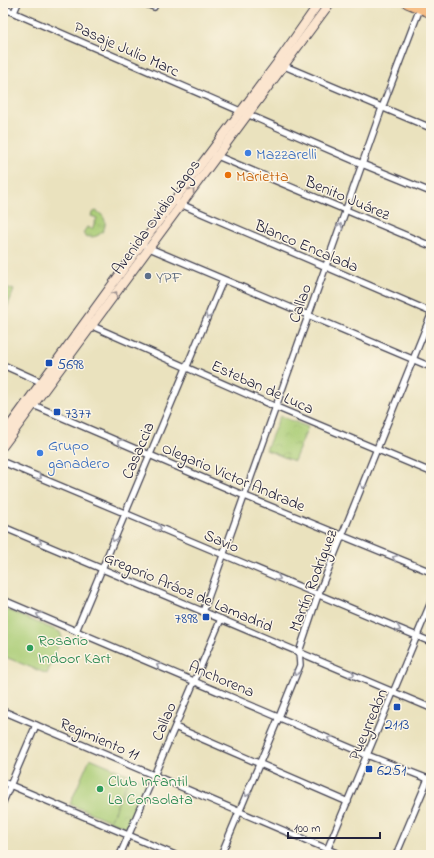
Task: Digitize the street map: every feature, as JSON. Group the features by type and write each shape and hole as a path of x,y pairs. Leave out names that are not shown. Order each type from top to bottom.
{"main road":[{"name":"Avenida Ovidio Lagos","path":"3,435 30,403 245,113 280,64 319,3"},
{"name":"Avenida Ovidio Lagos","path":"280,64 330,3"},
{"path":"407,3 420,6 431,13"},
{"name":"Avenida Ovidio Lagos","path":"3,446 30,403 41,382 88,324"}],"street":[{"path":"14,12 18,3"},
{"path":"144,3 154,5"},
{"name":"Callao","path":"203,612 309,316 325,267 420,6"},
{"name":"Pasaje Julio Marc","path":"3,8 362,164 431,192"},
{"path":"280,64 431,128"},
{"name":"Benito Juárez","path":"214,155 431,246"},
{"name":"Blanco Encalada","path":"177,203 431,312"},
{"path":"145,247 431,367"},
{"name":"Casaccia","path":"76,631 223,280"},
{"name":"Martín Rodríguez","path":"221,855 300,665 299,652 318,595 431,315"},
{"name":"Esteban de Luca","path":"88,324 276,407 431,472"},
{"path":"3,365 41,382"},
{"name":"Olegario Victor Andrade","path":"30,403 245,496 431,572"},
{"name":"Savio","path":"3,462 431,642"},
{"name":"Gregorio Aráoz de Lamadrid","path":"3,527 431,708"},
{"name":"Anchorena","path":"3,600 430,780"},
{"name":"Pueyrredón","path":"326,852 431,602"},
{"name":"Callao","path":"120,855 220,619"},
{"name":"Regimiento 11","path":"3,711 239,812 326,852 341,855"},
{"path":"3,802 36,725"},
{"path":"175,727 348,802"},
{"path":"396,855 430,780"},
{"path":"3,782 174,855"}],"green space":[{"path":"96,211 104,219 104,229 97,236 85,236 83,233 87,227 92,229 97,218 91,216 92,213"},
{"path":"3,286 14,290 3,318"},
{"path":"280,416 308,427 294,461 266,450"},
{"name":"Rosario Indoor Kart","path":"3,608 60,632 62,637 47,674 3,656"},
{"name":"Club Infantil La Consolata","path":"90,758 130,775 110,821 70,804"},
{"path":"130,775 147,782 128,828 110,821"}],"place":[{"name":"Mazzarelli","path":"248,153"},
{"name":"Marietta","path":"228,175"},
{"name":"YPF","path":"148,276"},
{"name":"5698","path":"49,363"},
{"name":"7377","path":"57,412"},
{"name":"Grupo ganadero","path":"40,453"},
{"name":"7898","path":"206,617"},
{"name":"Rosario Indoor Kart","path":"30,648"},
{"name":"2113","path":"397,707"},
{"name":"6251","path":"369,769"},
{"name":"Club Infantil La Consolata","path":"100,789"}]}
